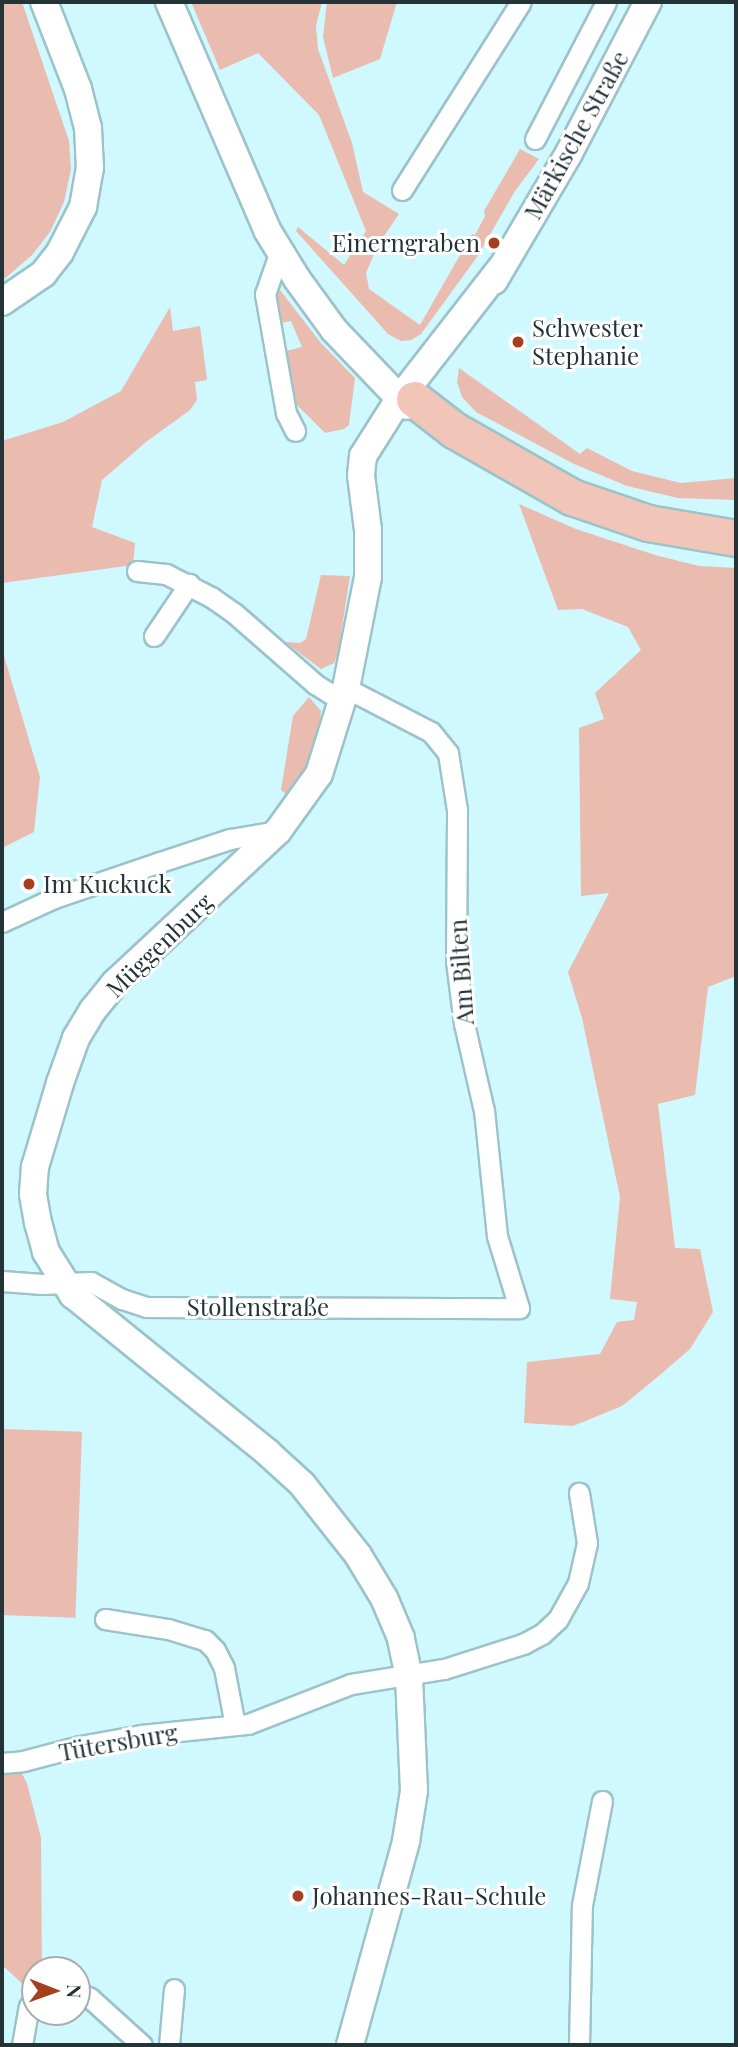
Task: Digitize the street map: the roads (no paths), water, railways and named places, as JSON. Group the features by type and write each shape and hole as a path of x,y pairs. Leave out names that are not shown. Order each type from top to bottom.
{"highway":[{"path":"406,399 440,430 513,470 572,497 624,516 686,530 731,534"}],"main road":[{"path":"2,302 43,274 60,252 83,206 90,168 88,128 78,89 44,2"},
{"path":"169,2 256,207 280,251 339,324 406,399"},
{"name":"Märkische Straße","path":"406,399 491,289 569,153 648,2"},
{"name":"Müggenburg","path":"350,2045 406,1841 414,1791 409,1677 401,1638 384,1598 358,1555 302,1484 267,1451 89,1311 65,1284 47,1252 33,1194 35,1167 45,1130 76,1038 116,982 278,831 319,774 344,695 368,577 368,530 361,475 367,457 406,399"}],"street":[{"path":"402,190 522,2"},
{"name":"Märkische Straße","path":"535,139 606,2"},
{"path":"280,251 265,294 286,413 295,431"},
{"name":"Am Bilten","path":"137,571 166,574 189,584 234,613 315,684 431,732 448,753 457,810 456,961 464,1024 484,1111 497,1236 519,1308"},
{"path":"154,636 189,584"},
{"path":"2,922 54,898 218,843 278,831"},
{"name":"Stollenstraße","path":"2,1281 65,1284 91,1282 122,1299 146,1307 519,1308"},
{"name":"Tütersburg","path":"2,1763 23,1761 129,1737 265,1719 351,1684 444,1670 523,1644 542,1634 558,1619 574,1592 585,1561 586,1533 579,1493"},
{"path":"105,1619 168,1629 205,1640 215,1650 224,1668 235,1725"},
{"path":"579,2045 582,1905 603,1801"},
{"path":"169,2045 174,1989"},
{"path":"91,1999 142,2045"},
{"path":"22,2045 26,2026"}],"place":[{"name":"Einerngraben","path":"494,243"},
{"name":"Schwester Stephanie","path":"518,342"},
{"name":"Im Kuckuck","path":"29,884"},
{"name":"Johannes-Rau-Schule","path":"298,1896"}]}
